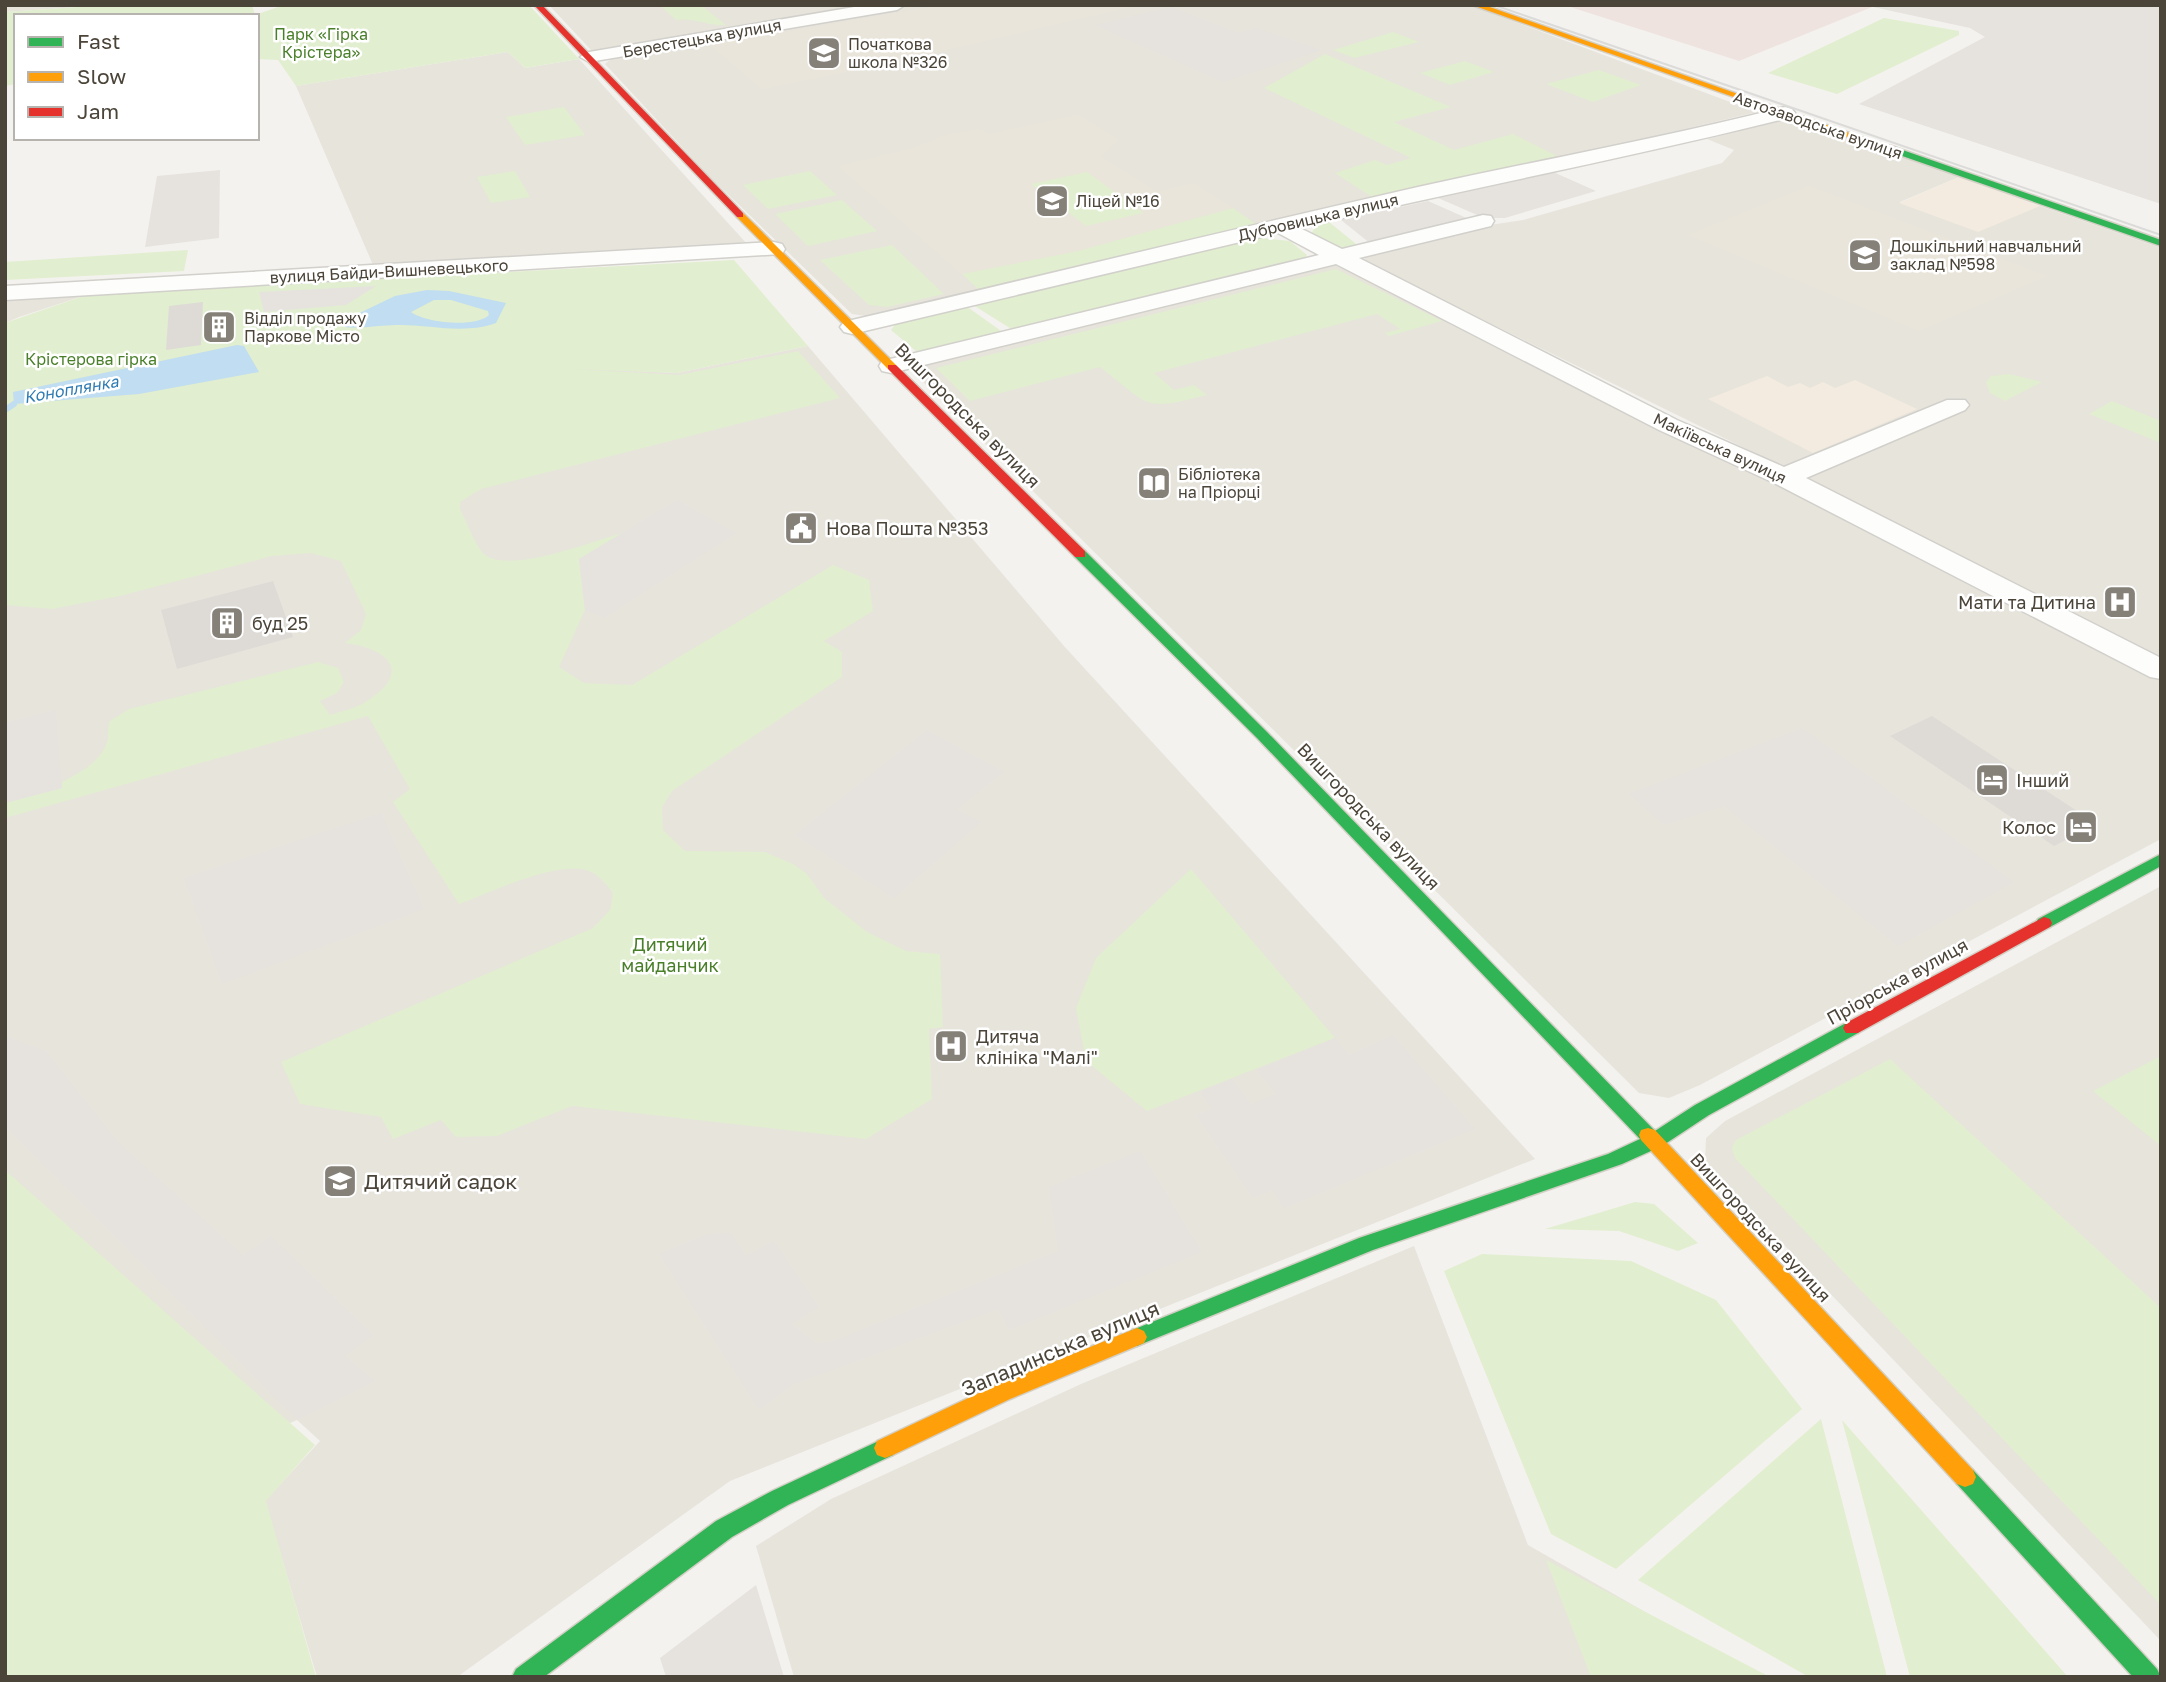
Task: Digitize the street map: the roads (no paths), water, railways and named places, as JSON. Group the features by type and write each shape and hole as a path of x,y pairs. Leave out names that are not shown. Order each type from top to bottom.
{"main road":[{"name":"Вишгородська вулиця","path":"538,5 686,162 1280,753 1655,1141 2149,1677"},
{"name":"Автозаводська вулиця","path":"1476,5 2161,243"},
{"path":"1526,5 1625,39"},
{"name":"Пріорська вулиця","path":"1655,1141 1702,1110 2161,859"},
{"name":"Западинська вулиця","path":"524,1677 724,1529 780,1498 1060,1368 1366,1244 1615,1159 1655,1141"}],"street":[{"name":"Берестецька вулиця","path":"589,57 897,5"},
{"name":"Дубровицька вулиця","path":"852,327 1421,193 1666,143 1785,113"},
{"path":"891,366 1483,220"},
{"name":"Макіївська вулиця","path":"1280,226 1668,425 1784,477 2161,670"},
{"name":"вулиця Байди-Вишневецького","path":"5,293 774,249"},
{"path":"1784,477 1956,405"}],"water":[{"path":"427,290 449,291 506,303 496,323 471,328 408,325 345,327 343,321 395,296","holes":["434,300 451,300 488,311 489,315 473,322 462,323 427,319 411,312"]},
{"name":"Коноплянка","path":"237,345 244,346 259,372 139,394 14,404 13,392"}],"waterway":[{"path":"5,410 14,404"}],"tram line":[{"path":"1494,5 2161,235"}],"place":[{"name":"Початкова школа №326","path":"824,53"},
{"name":"Ліцей №16","path":"1052,201"},
{"name":"Дошкільний навчальний заклад №598","path":"1865,255"},
{"name":"Відділ продажу Паркове Місто","path":"219,327"},
{"name":"Бібліотека на Пріорці","path":"1154,483"},
{"name":"Нова Пошта №353","path":"801,528"},
{"name":"Мати та Дитина","path":"2120,602"},
{"name":"буд 25","path":"227,623"},
{"name":"Інший","path":"1992,780"},
{"name":"Колос","path":"2081,827"},
{"name":"Дитяча клініка \"Малі\"","path":"951,1046"},
{"name":"Дитячий садок","path":"340,1181"}],"park label":[{"name":"Парк «Гірка Крістера»","path":"321,43"},
{"name":"Крістерова гірка","path":"91,359"},
{"name":"Дитячий майданчик","path":"670,954"}]}
